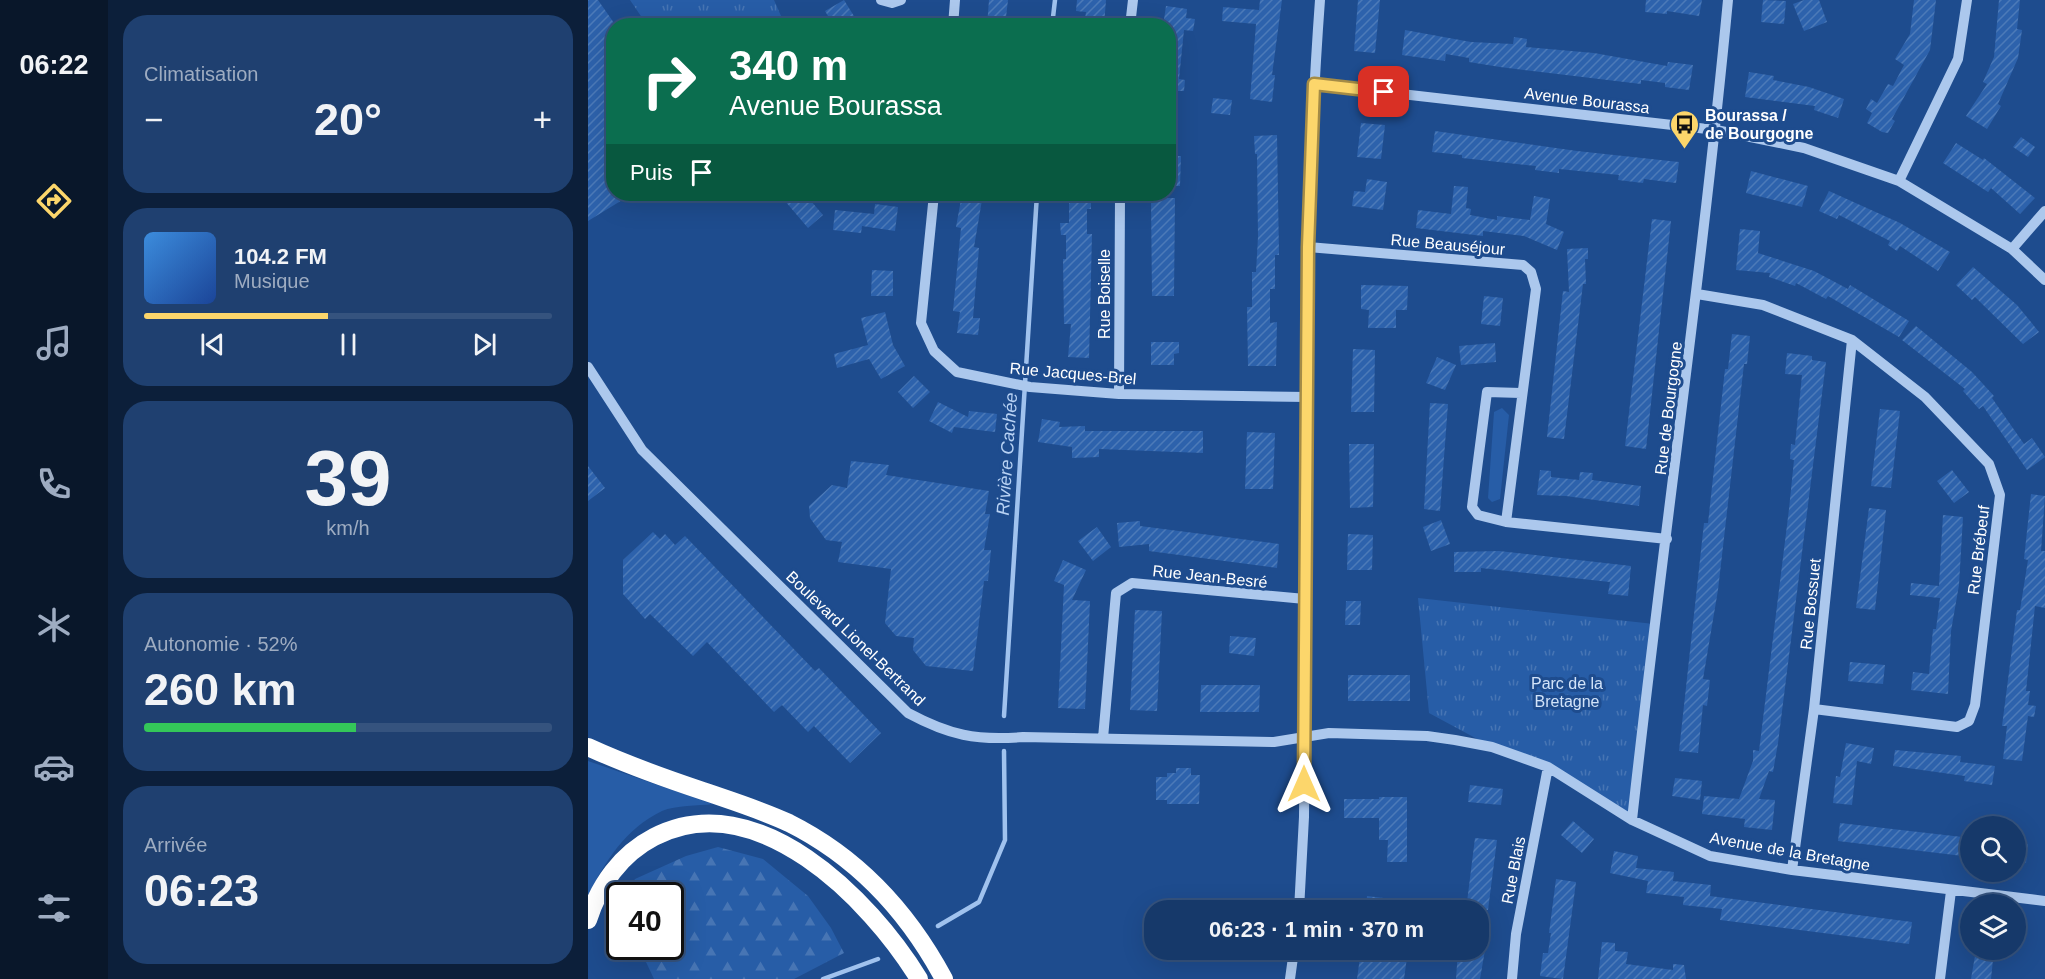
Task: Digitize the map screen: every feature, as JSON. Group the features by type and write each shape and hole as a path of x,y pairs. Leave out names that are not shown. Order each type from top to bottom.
{"highway":[{"path":"588,747 769,815 825,844 859,870 900,910 923,942 944,979"},
{"path":"588,920 606,881 616,867 638,846 678,826 710,822 726,824 783,845 837,880 879,922 919,979"}],"street":[{"path":"881,0 892,3 901,0"},
{"path":"953,18 955,0"},
{"path":"1131,18 1133,0"},
{"path":"1300,900 1303,839 1308,247 1314,84 1320,0"},
{"name":"Rue de Bourgogne","path":"1632,820 1654,624 1698,294 1728,0"},
{"path":"1899,181 1958,59 1967,0"},
{"name":"Avenue Bourassa","path":"1314,84 1716,130 1804,148 1899,181 2012,249 2045,280"},
{"name":"Rue Jacques-Brel","path":"933,201 921,323 934,351 957,372 1030,387 1119,394 1307,397"},
{"name":"Rue Boiselle","path":"1119,394 1120,201"},
{"path":"2012,249 2045,211"},
{"name":"Rue Beauséjour","path":"1308,247 1523,265 1531,272 1536,289 1506,522"},
{"name":"Rue Brébeuf","path":"1698,294 1763,305 1852,340 1925,397 1989,464 2000,495 1975,705 1969,722 1957,727 1814,709"},
{"name":"Rue Bossuet","path":"1791,870 1814,709 1852,340"},
{"name":"Boulevard Lionel-Bertrand","path":"588,367 642,450 908,713 954,734 990,740 1023,737 1274,742 1304,737"},
{"path":"1521,393 1486,392 1472,507 1478,515 1506,522 1667,539"},
{"name":"Rue Jean-Besré","path":"1104,738 1116,593 1132,583 1305,599"},
{"name":"Avenue de la Bretagne","path":"1304,737 1329,733 1427,736 1492,747 1548,767 1632,820 1710,856 1791,870 2045,901"},
{"name":"Rue Blais","path":"1512,979 1516,934 1548,767"},
{"path":"1940,979 1951,891"},
{"path":"1290,979 1293,960"}],"green space":[{"path":"630,0 774,0 782,18 642,18"},
{"path":"1502,408 1509,415 1500,499 1492,502 1488,498 1494,412"},
{"name":"Parc de la Bretagne","path":"1418,598 1654,624 1632,820 1548,767 1492,747 1429,713"},
{"path":"588,761 713,804 668,809 649,818 627,836 618,847 601,871 588,897"},
{"path":"718,847 763,859 808,896 831,928 844,953 794,979 654,979 645,960 684,960 684,882 633,882 635,879 686,856"}],"building":[{"path":"588,0 598,0 611,18 606,18 606,201 621,201 588,221"},
{"path":"844,0 855,18 829,18 825,11"},
{"path":"989,0 1008,0 1006,18 988,18"},
{"path":"1077,0 1106,0 1105,18 1085,18 1086,12 1076,11"},
{"path":"1260,0 1282,0 1272,75 1275,75 1272,102 1250,99 1256,24 1222,21 1223,7 1259,10"},
{"path":"1358,0 1380,0 1375,53 1354,51"},
{"path":"1646,0 1702,0 1699,16 1667,11 1667,14 1645,12"},
{"path":"1763,0 1786,1 1784,24 1761,22"},
{"path":"1804,0 1819,0 1827,22 1804,31 1793,4"},
{"path":"1914,0 1936,0 1930,50 1892,119 1895,121 1888,133 1882,132 1867,123 1872,113 1866,109 1871,99 1877,103 1888,84 1893,86 1904,65 1895,59 1910,34"},
{"path":"1999,0 2020,0 2017,29 2022,30 2018,58 1998,104 2001,106 1987,129 1966,116 1987,84 1983,82 1994,57"},
{"path":"1166,6 1187,9 1186,18 1195,19 1193,31 1184,30 1179,79 1185,80 1184,91 1178,91 1176,108 1176,18 1164,18"},
{"path":"1405,30 1471,42 1513,44 1514,37 1527,39 1526,47 1594,53 1667,66 1668,62 1693,65 1689,90 1665,87 1665,83 1641,80 1641,84 1500,67 1469,62 1469,58 1446,54 1445,61 1402,55"},
{"path":"1749,72 1774,76 1773,80 1809,87 1844,99 1838,118 1814,110 1815,106 1745,97"},
{"path":"1213,98 1232,100 1230,115 1211,113"},
{"path":"1361,123 1385,125 1381,159 1357,157"},
{"path":"1435,131 1577,151 1679,162 1676,183 1644,179 1643,183 1618,180 1619,175 1559,169 1559,173 1535,170 1536,166 1462,158 1462,155 1432,152"},
{"path":"1277,135 1279,255 1275,255 1275,289 1270,289 1270,323 1277,322 1276,366 1248,366 1247,307 1252,307 1252,272 1256,272 1258,237 1257,154 1255,154 1254,136"},
{"path":"2021,137 2035,147 2028,157 2013,147"},
{"path":"1956,143 1983,160 1984,158 2035,198 2020,214 1991,188 1988,192 1943,163"},
{"path":"1176,156 1181,156 1180,186 1176,186"},
{"path":"1751,171 1808,186 1802,207 1746,193"},
{"path":"1367,179 1387,182 1383,210 1352,206 1354,191 1365,192"},
{"path":"1454,186 1468,187 1466,208 1471,209 1470,215 1497,220 1497,216 1530,220 1534,196 1550,199 1546,224 1564,232 1557,250 1524,236 1483,231 1483,236 1416,228 1418,210 1451,214"},
{"path":"1829,191 1900,223 1950,252 1938,271 1900,246 1897,251 1888,245 1890,241 1839,215 1837,219 1819,211"},
{"path":"785,201 811,201 823,215 808,228"},
{"path":"961,201 982,201 974,247 979,248 973,318 980,318 978,335 957,333 960,312 953,311 961,228 956,227"},
{"path":"1069,201 1091,201 1091,209 1087,209 1087,234 1092,234 1089,358 1068,357 1071,324 1064,324 1063,259 1066,259 1066,235 1061,235 1060,223 1069,223"},
{"path":"1151,201 1175,201 1174,296 1152,296"},
{"path":"875,204 898,207 895,231 862,226 861,233 833,230 835,210 874,214"},
{"path":"1652,219 1671,221 1646,449 1625,446"},
{"path":"1740,229 1760,231 1758,253 1814,271 1848,289 1850,285 1909,321 1899,337 1828,296 1826,299 1796,283 1795,286 1769,277 1770,273 1736,270"},
{"path":"1588,248 1588,259 1585,259 1586,284 1583,284 1564,439 1547,437 1563,291 1569,292 1567,249"},
{"path":"1973,267 2017,305 2039,332 2023,344 1975,297 1972,300 1956,285"},
{"path":"872,270 893,271 893,296 871,296"},
{"path":"1361,285 1408,286 1407,310 1396,310 1396,328 1368,328 1369,310 1361,309"},
{"path":"1484,296 1503,298 1500,326 1481,324"},
{"path":"885,312 893,345 905,366 881,379 869,359 837,368 834,354 868,345 861,318"},
{"path":"1916,326 1972,372 1994,396 1992,398 2024,444 2032,438 2045,457 2027,470 1983,406 1979,409 1963,391 1965,389 1902,340"},
{"path":"1732,334 1750,336 1747,364 1744,364 1718,590 1703,679 1710,680 1707,706 1703,705 1698,753 1679,751 1704,523 1708,523 1725,369 1728,369"},
{"path":"1151,342 1179,342 1179,353 1174,354 1174,365 1151,365"},
{"path":"1495,343 1496,362 1461,365 1459,346"},
{"path":"1353,349 1375,350 1374,412 1351,412"},
{"path":"1787,353 1812,356 1812,360 1826,362 1778,743 1773,772 1769,771 1759,799 1775,800 1772,830 1744,827 1745,819 1702,814 1704,796 1739,799 1753,761 1753,750 1759,751 1789,509 1794,460 1790,459 1791,444 1795,445 1802,375 1785,374"},
{"path":"1437,357 1456,365 1445,390 1426,383"},
{"path":"914,376 930,392 913,408 898,392"},
{"path":"938,402 968,417 969,411 997,414 995,432 954,427 952,433 929,421"},
{"path":"1430,403 1448,404 1440,511 1424,509"},
{"path":"1880,409 1900,411 1891,488 1871,486"},
{"path":"1042,419 1060,422 1059,427 1085,426 1085,431 1203,431 1203,453 1099,449 1099,457 1072,458 1072,447 1038,442"},
{"path":"1247,432 1275,433 1273,489 1245,489"},
{"path":"1349,444 1374,444 1373,507 1350,508"},
{"path":"851,461 889,465 886,475 989,491 985,514 990,514 984,550 991,550 988,581 984,581 973,671 926,666 913,650 914,638 896,636 885,623 891,569 838,562 842,542 826,540 810,518 809,506 832,485 847,488"},
{"path":"588,466 605,488 588,501"},
{"path":"1540,470 1551,471 1551,477 1579,480 1580,472 1593,473 1592,480 1641,486 1639,506 1566,496 1537,495"},
{"path":"1952,470 1969,492 1954,503 1937,481"},
{"path":"2031,494 2045,496 2041,551 2045,551 2045,608 2035,606 2026,691 2030,691 2028,705 2036,706 2034,717 2028,716 2022,761 2003,759 2007,726 2002,726 2017,610 2020,610 2028,560 2024,559"},
{"path":"1869,508 1886,510 1875,610 1856,608"},
{"path":"1943,515 1963,517 1959,585 1951,631 1948,694 1911,690 1913,672 1929,674 1933,629 1936,629 1940,598 1910,595 1911,583 1939,586"},
{"path":"1441,520 1450,544 1431,551 1423,527"},
{"path":"1140,521 1140,526 1279,544 1277,568 1149,551 1149,544 1119,547 1117,523"},
{"path":"1097,527 1111,547 1093,561 1078,541"},
{"path":"653,532 660,539 665,534 675,545 685,536 815,671 819,668 881,733 850,763 814,726 808,732 782,705 774,712 707,642 693,656 650,614 645,619 623,594 623,560"},
{"path":"1348,534 1373,535 1372,570 1347,570"},
{"path":"1499,551 1631,566 1628,596 1608,594 1610,582 1481,568 1481,572 1454,572 1454,552"},
{"path":"1063,560 1086,570 1072,600 1090,601 1085,709 1058,708 1064,585 1054,581"},
{"path":"1346,601 1361,601 1360,625 1345,625"},
{"path":"1135,610 1162,611 1157,711 1130,710"},
{"path":"1230,636 1256,638 1254,656 1229,653"},
{"path":"1850,662 1885,665 1883,684 1848,681"},
{"path":"1348,675 1410,675 1410,701 1348,701"},
{"path":"1201,685 1260,685 1259,712 1200,712"},
{"path":"1846,743 1874,748 1871,764 1857,761 1852,805 1833,803 1836,776 1840,777"},
{"path":"1895,750 1961,756 1960,762 1995,766 1992,785 1964,781 1965,776 1893,766"},
{"path":"1176,768 1191,768 1191,775 1200,775 1199,804 1167,804 1167,800 1156,800 1156,777 1167,777 1167,773 1176,773"},
{"path":"1675,778 1702,781 1700,800 1672,796"},
{"path":"1470,785 1503,789 1501,805 1468,802"},
{"path":"1379,797 1407,797 1407,862 1387,862 1388,840 1379,840 1379,818 1344,818 1344,799 1379,799"},
{"path":"1573,821 1594,839 1582,853 1561,835"},
{"path":"1840,823 1960,837 1960,856 1838,841"},
{"path":"1475,838 1497,840 1489,902 1489,900 1467,900"},
{"path":"1614,851 1638,856 1636,868 1674,872 1673,881 1711,885 1710,896 1912,922 1909,944 1720,920 1722,909 1683,905 1684,897 1646,893 1648,881 1610,873"},
{"path":"1556,879 1576,882 1563,979 1540,976 1543,953 1548,953"},
{"path":"1367,896 1400,900 1367,900"},
{"path":"1602,942 1615,943 1615,951 1628,952 1626,964 1673,970 1673,964 1684,965 1686,979 1598,979"},
{"path":"1360,960 1407,960 1404,979 1357,979"},
{"path":"1457,960 1483,960 1480,979 1456,979"},
{"path":"1974,960 1993,960 1991,979 1971,979"}],"waterway":[{"name":"Rivière Cachée","path":"1053,18 1055,0"},
{"name":"Rivière Cachée","path":"1004,716 1037,201"},
{"name":"Rivière Cachée","path":"938,926 979,902 1005,840 1004,751"},
{"name":"Rivière Cachée","path":"823,979 878,959"}],"place":[{"name":"Bourassa / de Bourgogne","path":"1684,150"}],"route":[{"path":"1304,784 1308,247 1314,84 1384,92"}]}
